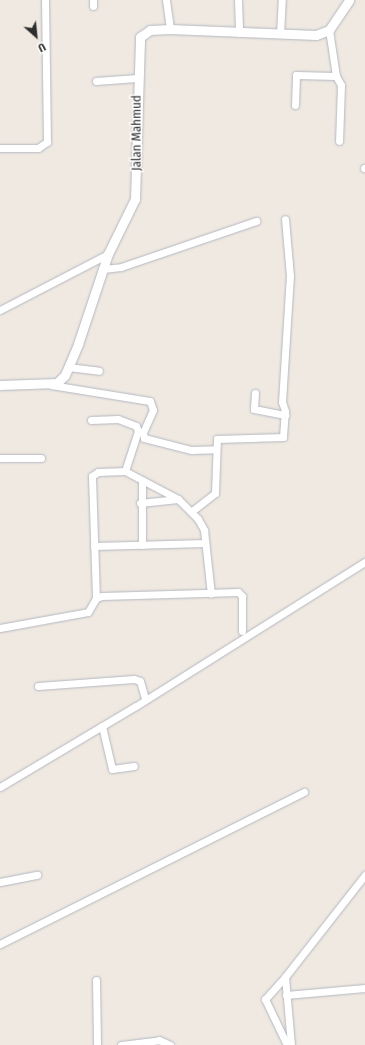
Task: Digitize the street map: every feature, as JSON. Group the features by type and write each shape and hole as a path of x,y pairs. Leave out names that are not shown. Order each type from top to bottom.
{"street":[{"path":"0,148 38,148 47,142 45,0"},
{"path":"166,0 170,29"},
{"path":"238,0 239,32"},
{"path":"280,34 282,0"},
{"path":"339,141 341,85 336,76 329,30 349,0"},
{"name":"Jalan Mahmud","path":"50,385 62,379 68,366 108,254 128,218 136,194 137,78 140,37 150,30 170,29 316,35 329,30"},
{"path":"295,105 296,75 336,76"},
{"path":"96,81 137,78"},
{"path":"192,511 215,493 216,450 220,438 283,437 285,415 282,402 290,269 287,265 285,219"},
{"path":"103,269 121,266 256,221"},
{"path":"0,310 108,254"},
{"path":"68,366 99,371"},
{"path":"0,385 50,385 150,401 153,410 143,432 144,438 191,450 216,450"},
{"path":"255,393 254,409 285,415"},
{"path":"91,420 118,419 136,426 138,431 125,471"},
{"path":"0,458 41,458"},
{"path":"0,628 88,612 96,598 92,476 98,472 125,471 142,481 158,486 178,499 192,511 204,530 211,594"},
{"path":"142,481 140,503 142,545"},
{"path":"140,503 178,499"},
{"path":"94,546 205,543"},
{"path":"0,787 102,726 365,562"},
{"path":"96,598 240,593 242,631"},
{"path":"38,686 138,680 145,698"},
{"path":"102,726 112,769 134,766"},
{"path":"0,944 304,792"},
{"path":"0,882 37,875"},
{"path":"287,1045 265,999 365,875"},
{"path":"285,976 291,1045"},
{"path":"96,980 98,1045"},
{"path":"286,995 365,988"},
{"path":"121,1045 160,1040 170,1045"}]}
